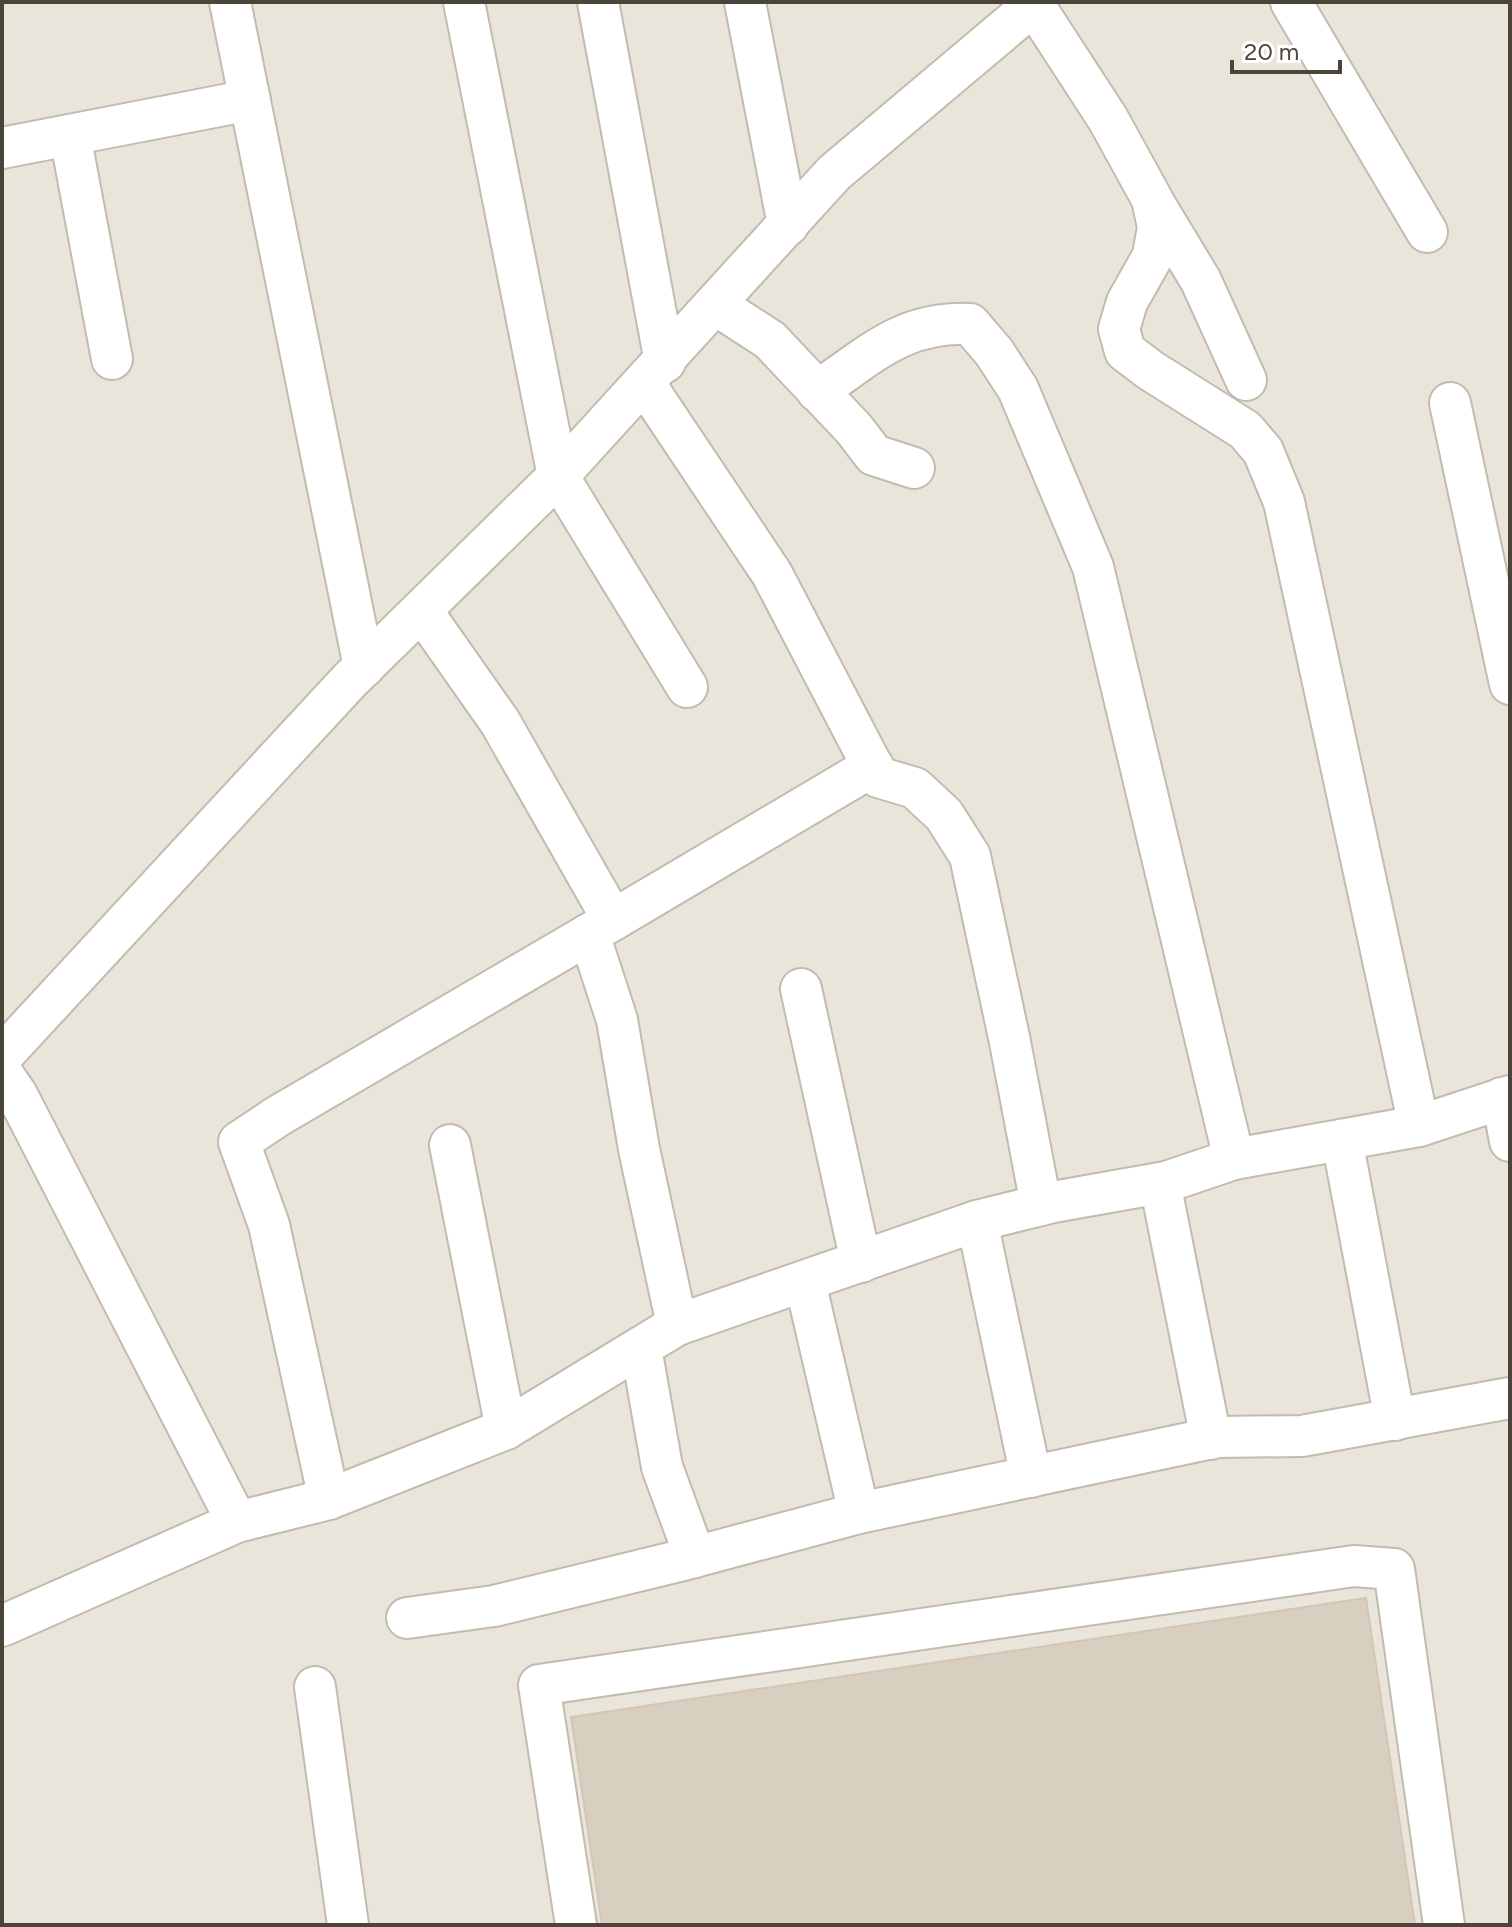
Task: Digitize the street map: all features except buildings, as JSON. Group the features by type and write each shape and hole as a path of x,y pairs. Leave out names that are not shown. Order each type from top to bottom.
{"street":[{"path":"230,2 364,667"},
{"path":"464,2 558,476 687,687"},
{"path":"745,2 788,225"},
{"path":"1291,2 1427,232"},
{"path":"2,1056 364,667 558,476 834,173 1036,3 1108,119 1201,281 1246,380"},
{"path":"610,4 655,373 772,574 878,777 915,788 944,815 970,856 1041,1205"},
{"path":"2,148 250,100"},
{"path":"70,135 112,359"},
{"path":"1152,199 1158,227 1153,256 1127,302 1119,329 1125,351 1245,430 1263,451 1275,477 1284,502 1419,1126"},
{"path":"716,305 770,340 854,429 874,455 914,468"},
{"path":"817,391 885,343 913,330 946,323 970,324 994,352 1018,389 1093,567 1234,1159"},
{"path":"1450,403 1510,684"},
{"path":"422,611 500,722 601,927 639,1149 677,1325"},
{"path":"329,1499 269,1225 239,1142 278,1116 873,766"},
{"path":"801,989 861,1262"},
{"path":"2,1073 17,1095 237,1522"},
{"path":"2,1626 237,1522 329,1499 506,1429 677,1325 977,1221 1041,1205 1160,1183 1234,1159 1419,1126 1506,1097 1510,1141"},
{"path":"1342,1140 1395,1420"},
{"path":"450,1145 506,1429"},
{"path":"1160,1183 1211,1439"},
{"path":"977,1221 1031,1477"},
{"path":"805,1282 859,1513"},
{"path":"641,1348 662,1467 695,1557"},
{"path":"407,1618 494,1606 859,1513 1211,1439 1302,1436 1510,1398"},
{"path":"576,1925 539,1685 1354,1566 1394,1569 1444,1925"},
{"path":"315,1687 348,1925"}],"shaded area":[{"path":"2,2 1510,2 1510,1925 2,1925"}]}
